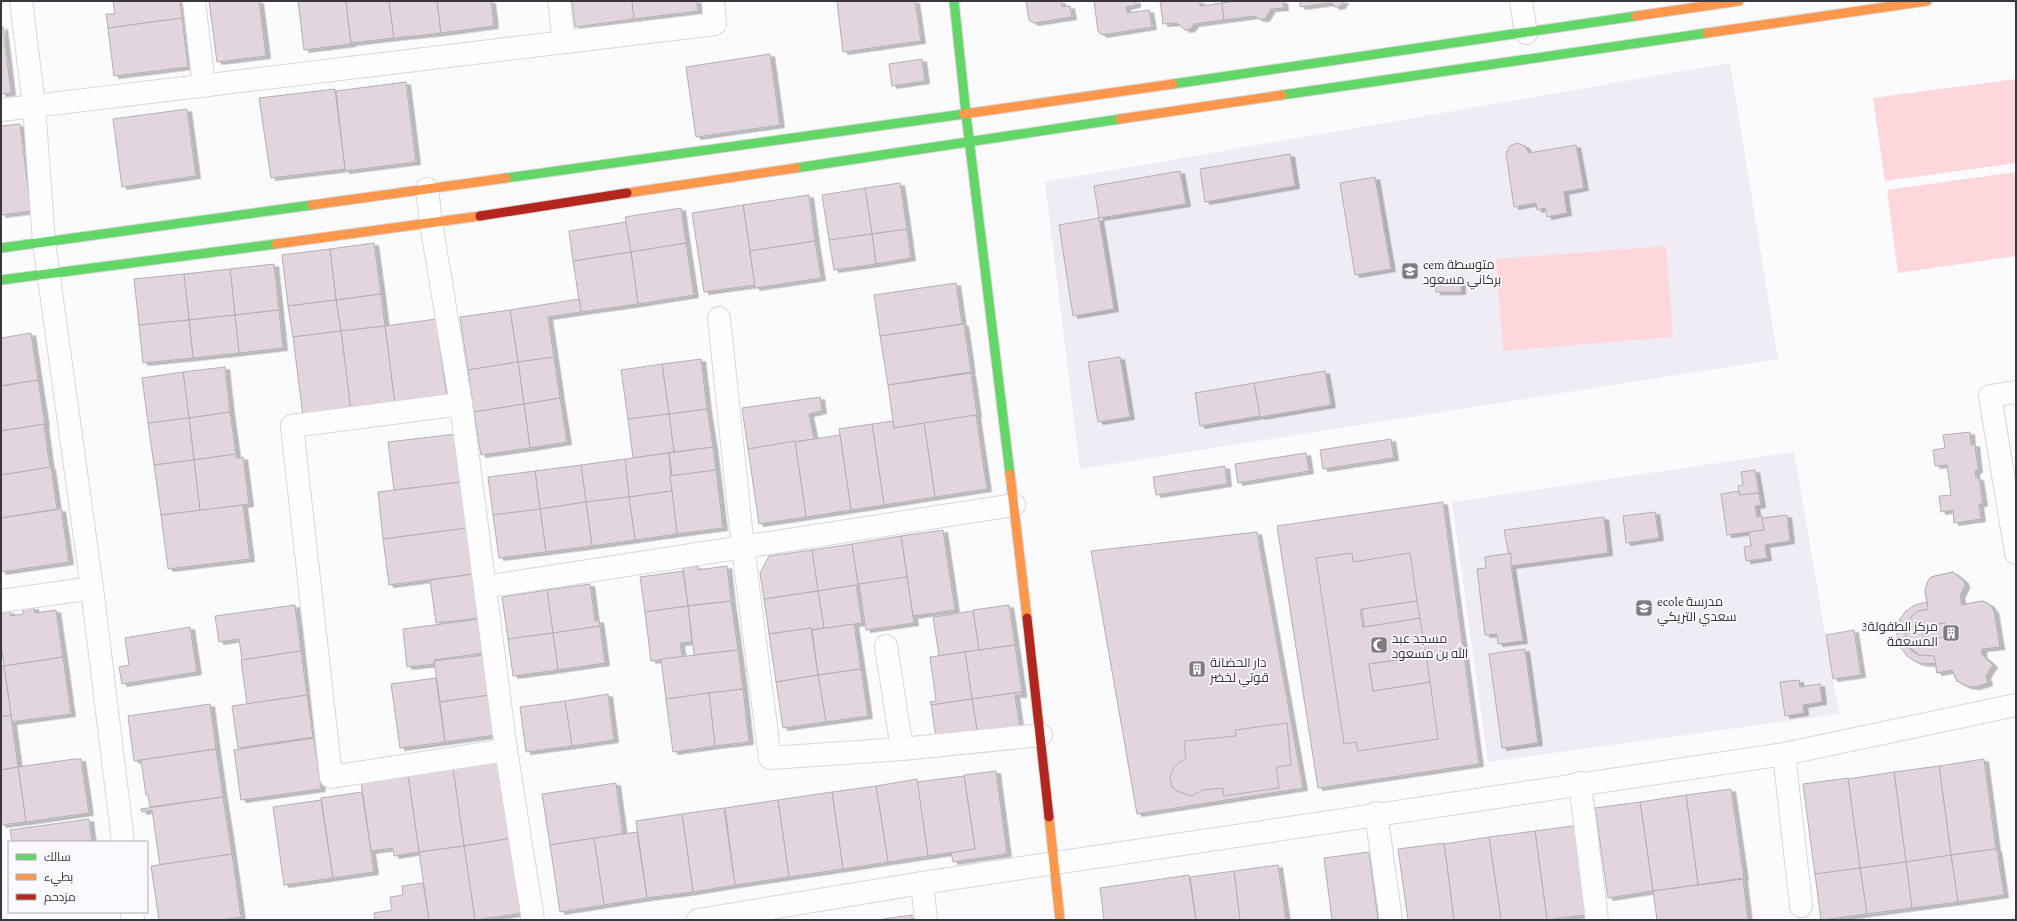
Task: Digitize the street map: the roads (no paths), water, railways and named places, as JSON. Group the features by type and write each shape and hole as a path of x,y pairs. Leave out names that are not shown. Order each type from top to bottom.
{"main road":[{"path":"954,1 966,114 1041,735 1060,920"},
{"path":"1,248 966,114 1739,1"},
{"path":"1,280 431,223 970,140 1927,1"}],"street":[{"path":"21,1 34,106 44,242 92,588 124,841"},
{"path":"194,1 204,86"},
{"path":"559,1 564,42"},
{"path":"1,110 715,24 713,1"},
{"path":"1521,1 1526,33"},
{"path":"427,189 431,223 462,404 506,750 533,920"},
{"path":"719,318 744,548 770,758 902,749 1041,735"},
{"path":"2016,392 1990,396 2016,553"},
{"path":"462,404 292,426 331,776 506,750"},
{"path":"485,587 1014,505"},
{"path":"1,601 92,588"},
{"path":"886,646 902,749"},
{"path":"708,919 922,883 1376,813 1784,754 2016,705"},
{"path":"1784,754 1801,906"},
{"path":"1580,783 1597,920"},
{"path":"1376,813 1391,920"},
{"path":"922,883 926,920"}],"place":[{"name":"cem متوسطة بركاني مسعود","path":"1410,271"},
{"name":"ecole مدرسة سعدي التريكي","path":"1644,608"},
{"name":"3مركز الطفولة المسعفة","path":"1951,633"},
{"name":"مسجد عبد الله بن مسعود","path":"1379,645"},
{"name":"دار الحضانة قوتي لخضر","path":"1197,669"}]}
